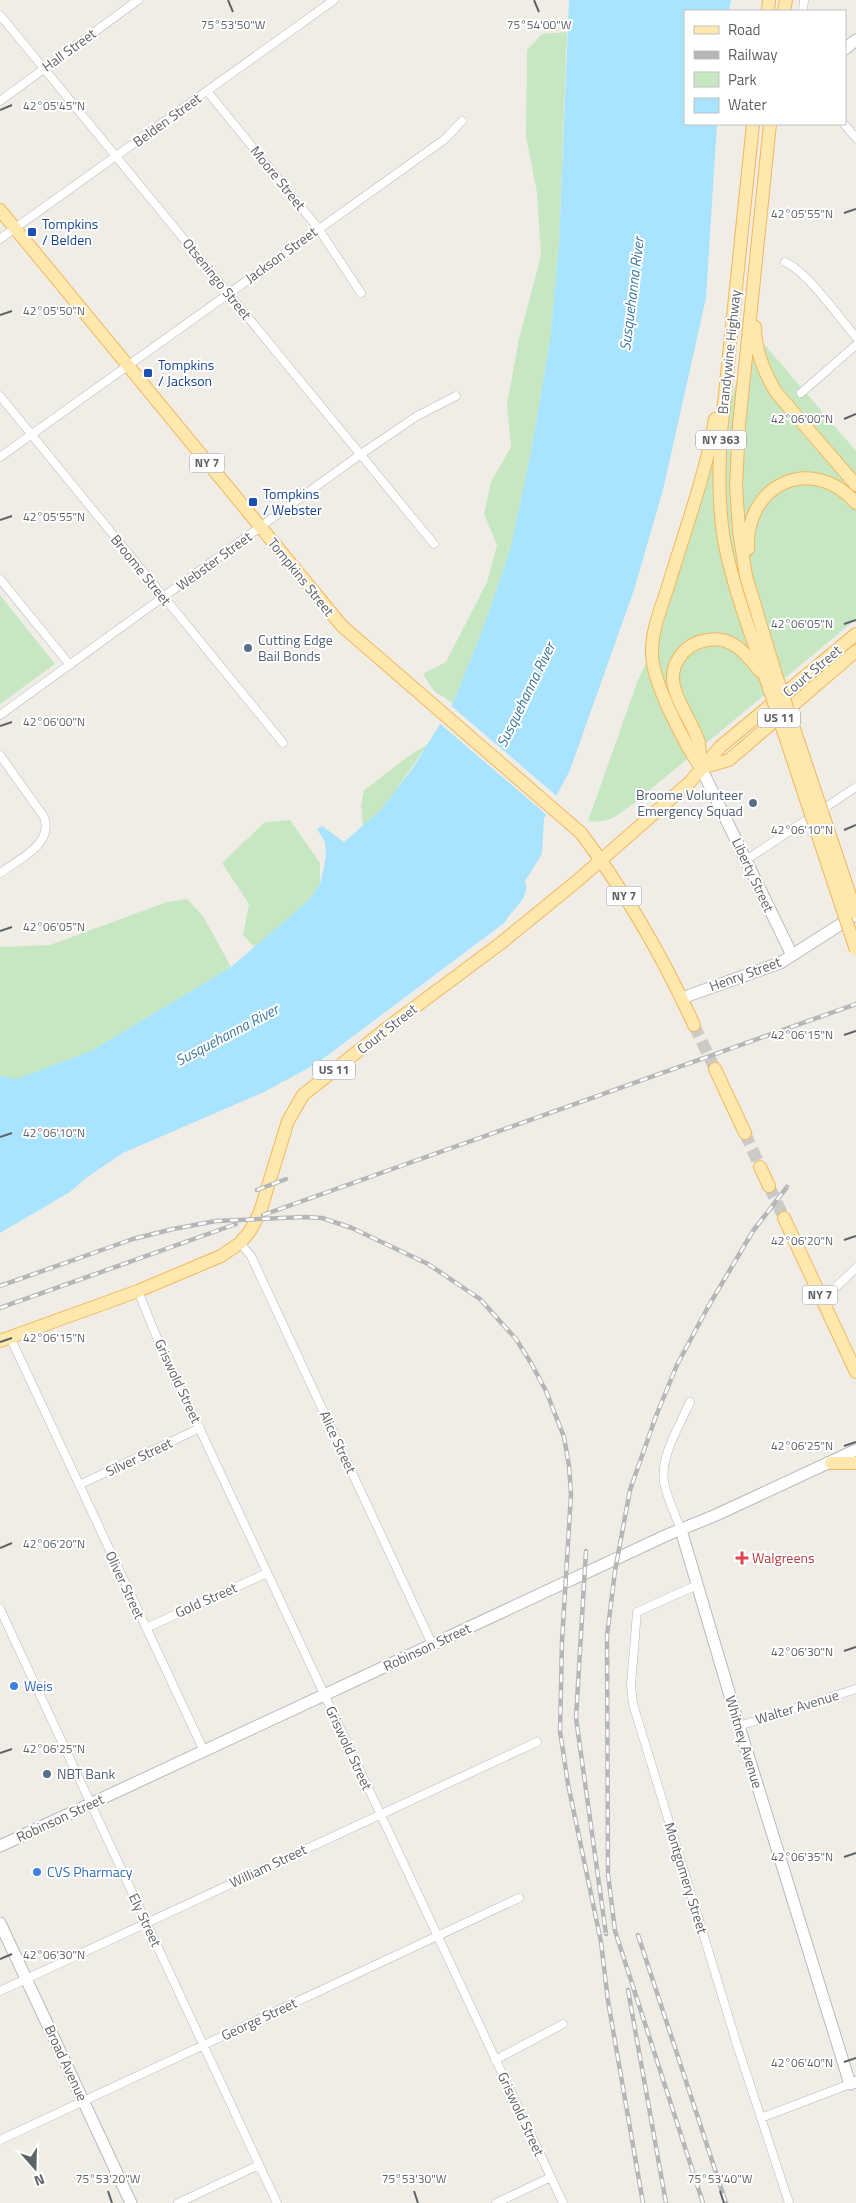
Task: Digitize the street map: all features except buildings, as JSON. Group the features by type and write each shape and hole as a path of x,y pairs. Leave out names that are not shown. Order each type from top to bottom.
{"main road":[{"name":"Brandywine Highway","path":"753,125 720,442 719,478 722,526 734,584 771,675 856,914"},
{"name":"Brandywine Highway","path":"770,125 739,425 736,486 739,531 744,562 771,675 856,950"},
{"path":"764,184 779,125"},
{"name":"Tompkins Street","path":"0,210 342,626 569,821 581,833 600,860"},
{"path":"755,265 755,339 768,378 776,392 799,421 856,485"},
{"path":"701,768 688,749 662,692 656,677 652,655 656,625 706,464 718,393 731,339"},
{"path":"759,620 748,561 747,535 751,518 761,500 774,489 786,483 800,479 818,479 835,486 856,503"},
{"name":"Court Street","path":"5,1339 138,1291 221,1256 240,1243 250,1231 260,1212 288,1121 303,1095 387,1028 501,943 690,782 720,747 856,634"},
{"path":"701,768 699,743 672,685 672,673 679,657 689,647 701,642 712,639 726,641 744,652 771,675"},
{"name":"Court Street","path":"701,768 729,760 856,651"},
{"name":"NY 7","path":"600,860 660,952 694,1025"},
{"path":"715,1069 745,1134"},
{"path":"760,1167 769,1186"},
{"name":"NY 7","path":"784,1218 856,1372"},
{"path":"831,1463 856,1463"}],"street":[{"name":"Hall Street","path":"0,101 138,0"},
{"name":"Belden Street","path":"0,239 334,0"},
{"name":"Otseningo Street","path":"0,15 434,544"},
{"path":"846,48 856,40"},
{"name":"Moore Street","path":"207,92 318,228 361,293"},
{"name":"Jackson Street","path":"0,457 445,139 462,121"},
{"path":"845,125 856,138"},
{"path":"785,262 793,266 808,281 856,337"},
{"path":"801,393 856,345"},
{"name":"Broome Street","path":"0,396 283,743"},
{"name":"Webster Street","path":"0,715 361,454 417,416 456,396"},
{"path":"0,579 70,665"},
{"path":"0,755 44,817 48,826 42,842 0,873"},
{"name":"Liberty Street","path":"701,768 792,955"},
{"path":"746,860 856,786"},
{"name":"Henry Street","path":"682,998 774,965 856,914"},
{"name":"Alice Street","path":"240,1243 251,1256 432,1644"},
{"path":"820,1297 836,1287 856,1268"},
{"name":"Griswold Street","path":"138,1291 157,1338 563,2203"},
{"name":"Oliver Street","path":"5,1339 79,1485 204,1751"},
{"name":"Whitney Avenue","path":"690,1402 670,1448 664,1476 667,1493 681,1530 739,1726 853,2083"},
{"name":"Silver Street","path":"79,1485 200,1428"},
{"name":"Robinson Street","path":"0,1846 432,1644 856,1450"},
{"name":"Gold Street","path":"146,1628 267,1573"},
{"name":"Montgomery Street","path":"697,1585 637,1612 631,1685 632,1704 789,2203"},
{"name":"Ely Street","path":"0,1609 277,2203"},
{"name":"Walter Avenue","path":"739,1726 856,1689"},
{"name":"William Street","path":"0,1991 380,1813 537,1742"},
{"name":"George Street","path":"0,2140 519,1898"},
{"name":"Broad Avenue","path":"0,1923 131,2203"},
{"path":"495,2060 563,2024"},
{"path":"761,2118 853,2083"},
{"path":"178,2203 259,2165"},
{"path":"496,2203 551,2177"}],"green space":[{"path":"567,32 559,245 550,341 531,452 510,550 482,631 453,703 434,691 423,674 446,662 487,582 497,545 484,514 491,482 511,447 507,404 519,339 541,255 537,193 526,136 527,50 542,34"},
{"path":"752,330 856,451 856,619 633,804 607,820 588,821 638,680 661,632"},
{"path":"0,595 55,664 0,704"},
{"path":"427,745 382,810 363,826 361,806 364,790"},
{"path":"290,820 320,863 320,884 308,901 255,948 243,935 249,904 222,863 265,822"},
{"path":"187,899 203,916 231,967 91,1051 17,1079 0,1076 0,947 50,945 167,902"}],"water":[{"name":"Susquehanna River","path":"569,0 731,0 729,10 684,10 684,125 717,125 706,298 663,490 634,590 570,770 544,819 542,854 525,881 526,887 523,898 504,923 316,1064 264,1092 123,1153 86,1178 70,1192 0,1233 0,1076 17,1079 91,1051 231,967 308,901 320,884 326,857 325,842 317,829 322,826 344,842 381,810 414,766 453,703 482,631 510,550 531,452 550,341 559,245"}],"pier":[{"path":"449,704 558,797 548,816 438,722"}],"tunnel":[{"path":"694,1025 715,1069"},
{"path":"745,1133 760,1167"},
{"path":"769,1186 784,1218"}],"railway":[{"path":"263,1215 856,1004"},
{"path":"257,1190 286,1179"},
{"path":"703,2203 615,1931 608,1874 607,1636 615,1571 630,1490 656,1416 677,1365 708,1307 753,1231 787,1187"},
{"path":"0,1286 133,1239 173,1229 216,1221 304,1217 322,1218 352,1228 428,1264 480,1299 516,1339 546,1391 564,1437 569,1466 571,1494 562,1641 560,1731 568,1784 601,1942 608,2001 643,2203"},
{"path":"0,1308 236,1224"},
{"path":"586,1551 576,1718 606,1934"},
{"path":"638,1935 726,2203"},
{"path":"628,1990 666,2203"}],"place":[{"name":"Tompkins / Belden","path":"32,232"},
{"name":"Tompkins / Jackson","path":"148,373"},
{"name":"Tompkins / Webster","path":"253,502"},
{"name":"Cutting Edge Bail Bonds","path":"248,648"},
{"name":"Broome Volunteer Emergency Squad","path":"753,803"},
{"name":"Walgreens","path":"742,1558"},
{"name":"Weis","path":"14,1686"},
{"name":"NBT Bank","path":"47,1774"},
{"name":"CVS Pharmacy","path":"37,1872"}]}
